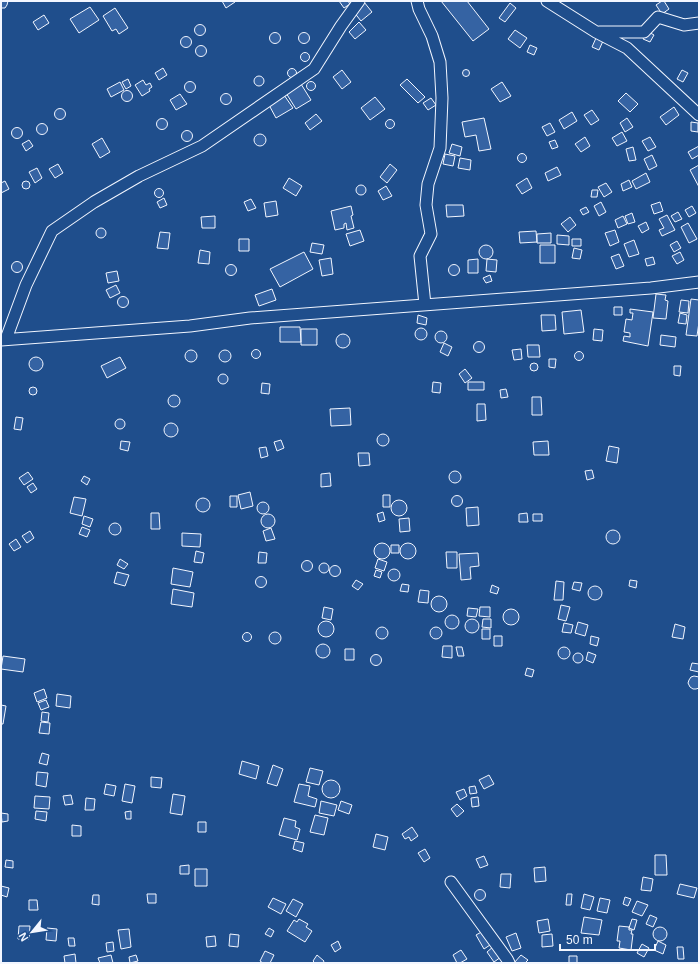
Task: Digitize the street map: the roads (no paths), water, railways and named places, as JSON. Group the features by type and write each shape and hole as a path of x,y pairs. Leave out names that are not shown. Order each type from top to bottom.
{"street":[{"path":"359,1 341,26 314,69 202,146 132,180 94,202 52,231 3,340 190,326 250,318 651,288 699,282"},
{"path":"417,1 419,9 432,36 440,62 442,98 440,148 428,184 426,205 431,234 420,256 426,305"},
{"path":"547,1 596,32 627,48 699,115"},
{"path":"596,32 644,32 658,17 684,25 699,23"},
{"path":"451,882 509,963"}]}
